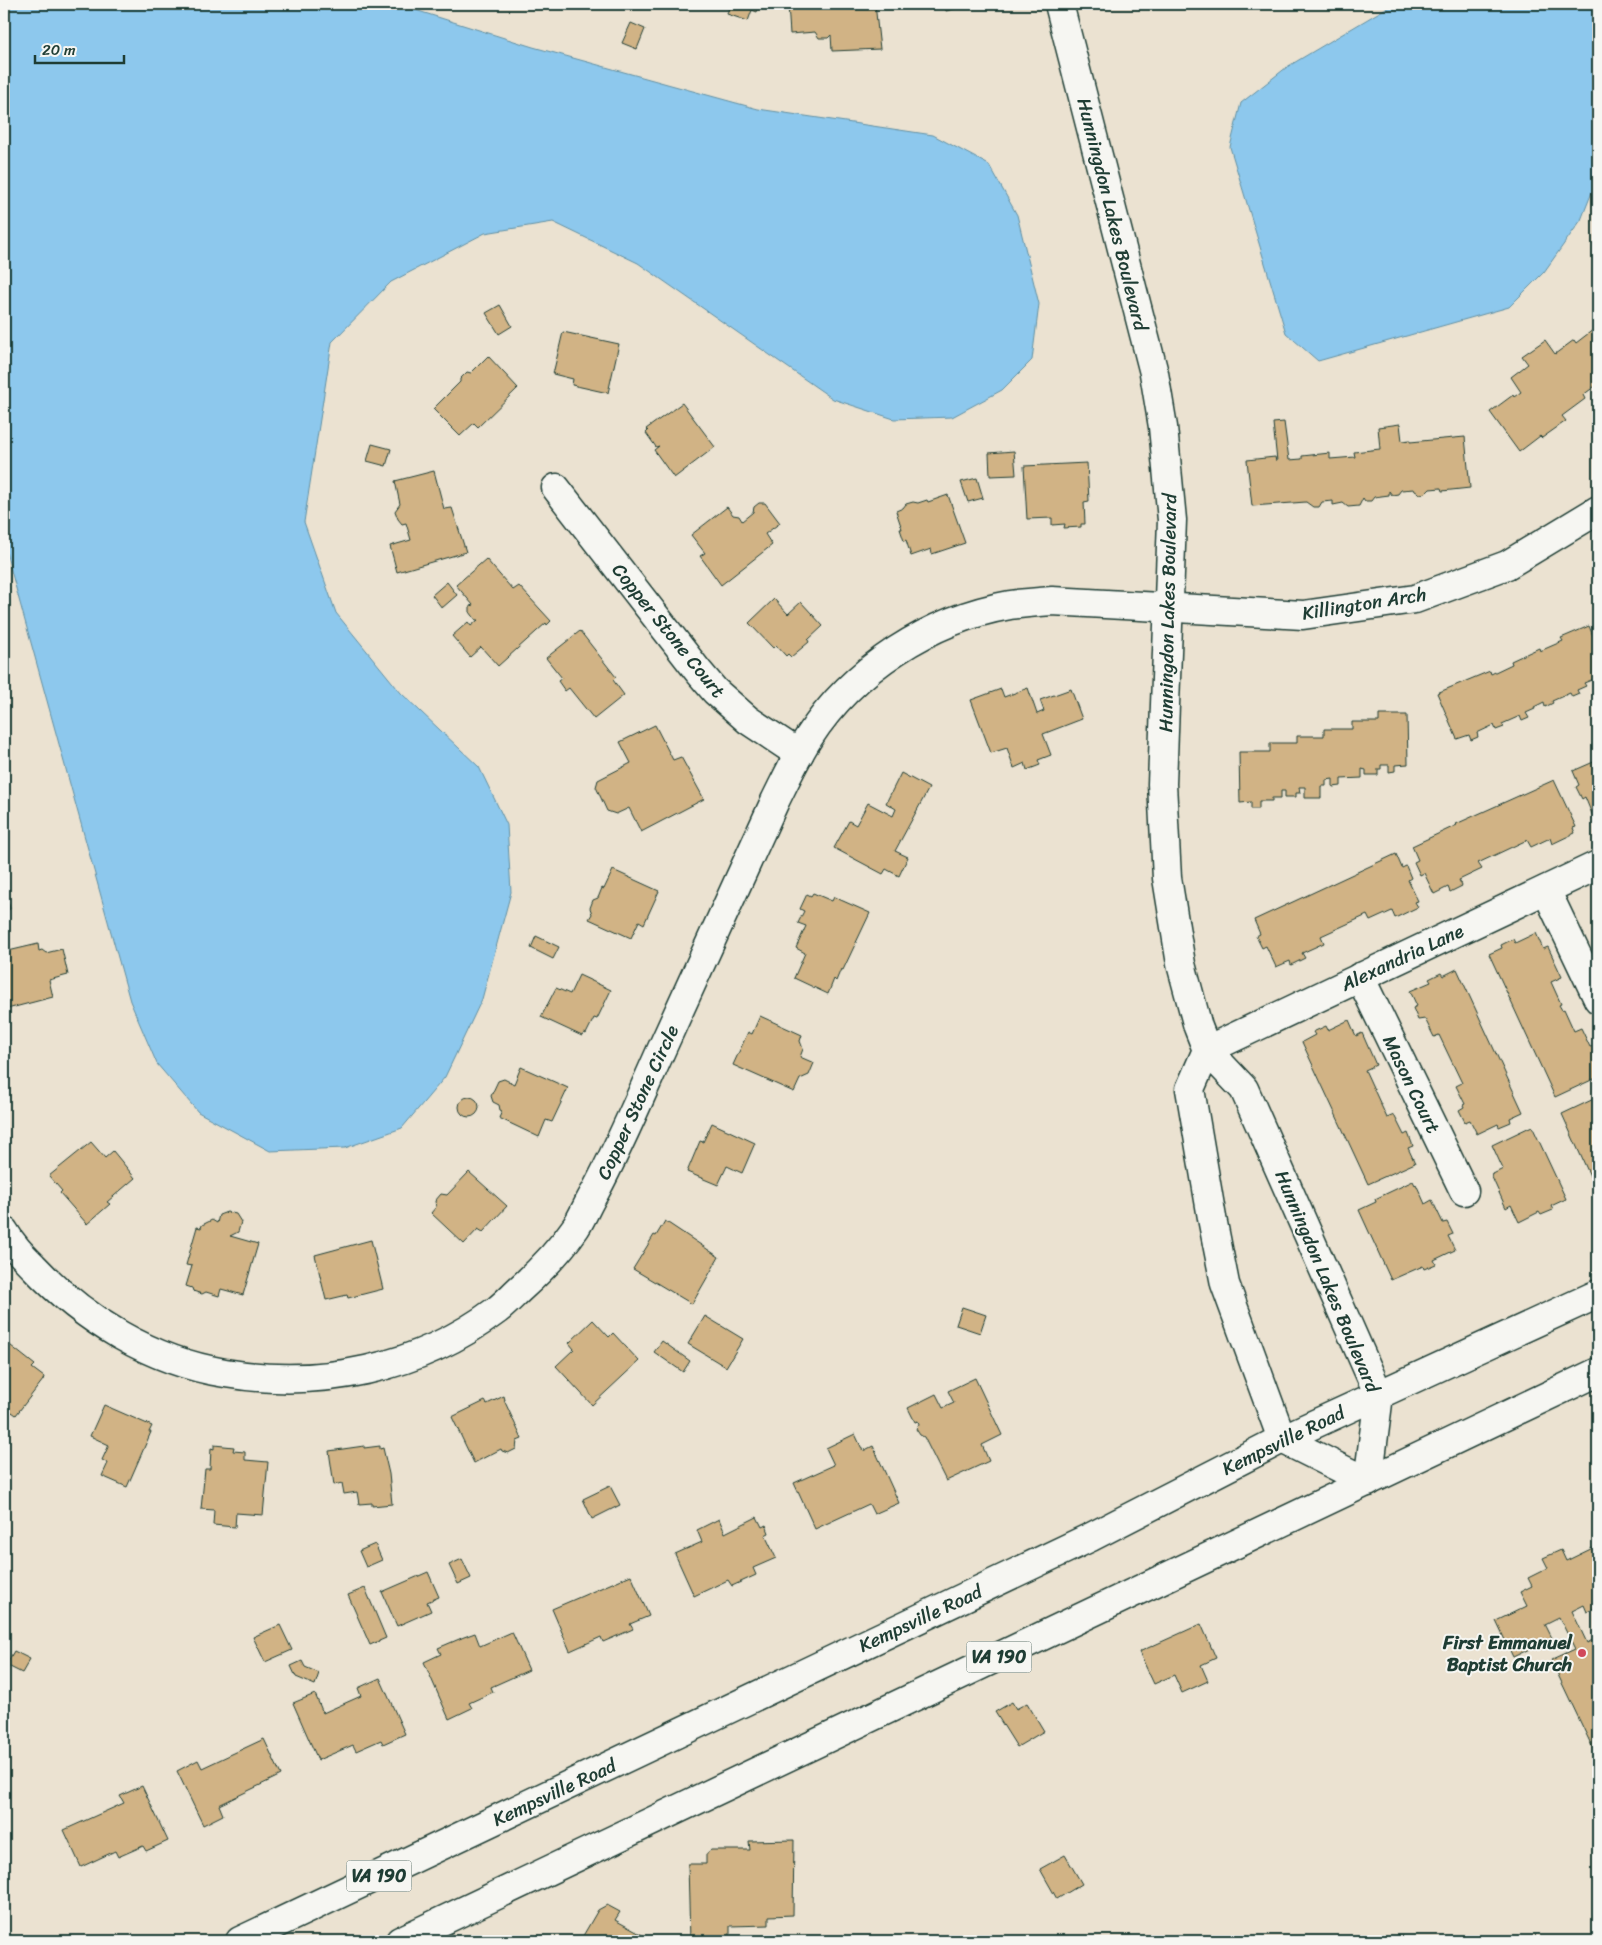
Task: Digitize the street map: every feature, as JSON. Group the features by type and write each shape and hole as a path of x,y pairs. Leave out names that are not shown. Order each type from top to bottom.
{"street":[{"name":"Hunningdon Lakes Boulevard","path":"1059,4 1154,373 1163,427 1172,520 1162,784 1167,878 1181,964 1198,1027 1207,1050 1244,1088 1379,1395 1368,1482"},
{"name":"Copper Stone Court","path":"556,488 715,691 748,720 799,754"},
{"name":"Killington Arch","path":"1170,607 1303,615 1415,599 1508,565 1598,510"},
{"name":"Copper Stone Circle","path":"4,1231 12,1244 55,1290 82,1311 118,1334 146,1348 180,1362 214,1371 250,1377 288,1380 326,1377 385,1366 440,1345 497,1310 544,1267 575,1227 609,1166 771,810 799,754 810,735 846,692 872,667 937,628 976,614 1010,605 1052,600 1170,607"},
{"name":"Alexandria Lane","path":"1207,1050 1598,865"},
{"path":"1546,890 1598,999"},
{"name":"Mason Court","path":"1360,977 1464,1191"},
{"path":"1207,1050 1190,1090 1212,1218 1225,1284 1282,1439 1368,1482"},
{"name":"Kempsville Road","path":"240,1941 1091,1537 1282,1439 1598,1294"},
{"name":"VA 190","path":"400,1941 1598,1372"}],"water":[{"path":"4,4 396,4 533,47 758,109 933,135 989,165 1017,215 1039,304 1032,360 1002,390 952,417 894,419 833,399 638,263 553,222 485,233 391,282 332,342 304,522 336,613 401,693 479,767 507,825 511,892 482,999 445,1077 402,1128 345,1148 270,1151 198,1112 157,1064 130,1001 4,545"},
{"path":"1393,4 1598,4 1598,177 1581,220 1544,272 1509,307 1318,361 1286,333 1230,147 1241,103 1287,67"}],"building":[{"path":"730,4 759,4 757,12 752,10 748,21 727,14"},
{"path":"788,4 875,4 880,49 832,51 831,35 828,38 819,38 815,32 790,34"},
{"path":"944,4 973,4 946,11"},
{"path":"631,23 645,29 637,49 622,43"},
{"path":"500,305 512,326 499,334 486,313"},
{"path":"1598,326 1598,384 1583,395 1585,399 1562,416 1566,421 1542,438 1540,436 1519,452 1490,412 1513,395 1514,397 1521,392 1511,377 1528,364 1522,356 1545,340 1555,354 1574,340 1576,343"},
{"path":"563,332 619,344 608,393 572,385 573,379 553,374"},
{"path":"488,356 518,388 478,427 474,423 460,436 433,409 460,382 460,379 467,372 471,373"},
{"path":"682,403 715,447 674,478 654,450 659,446 656,447 646,433 648,431 646,429"},
{"path":"1284,422 1289,460 1302,459 1302,456 1330,453 1330,459 1355,457 1354,452 1380,449 1378,427 1400,424 1402,441 1410,440 1410,442 1465,437 1470,488 1442,491 1441,488 1430,489 1426,493 1420,494 1414,489 1401,490 1398,494 1392,495 1389,491 1389,495 1374,497 1371,501 1365,501 1363,498 1359,506 1348,507 1343,503 1333,505 1333,501 1322,502 1319,507 1313,507 1306,502 1252,506 1247,460 1275,457 1277,461 1273,423"},
{"path":"372,444 391,449 386,466 367,461"},
{"path":"1014,451 1016,475 990,476 989,453"},
{"path":"1087,463 1089,501 1084,502 1085,524 1081,524 1081,527 1064,528 1065,524 1052,525 1052,518 1027,519 1024,466"},
{"path":"434,471 444,509 452,508 466,552 397,572 390,546 411,540 406,523 402,524 395,511 400,504 395,481"},
{"path":"977,478 983,498 968,502 961,482"},
{"path":"948,495 965,543 932,554 931,549 911,556 900,529 902,529 896,511 903,508 906,504 927,500 928,502"},
{"path":"759,503 765,503 780,523 765,534 772,545 721,585 700,556 705,553 691,535 727,507 733,515 739,516 742,521 753,512 754,507"},
{"path":"486,559 513,590 519,586 551,621 547,625 546,623 498,666 481,647 470,657 452,636 468,622 471,626 478,620 470,612 470,606 473,605 456,585"},
{"path":"447,582 457,595 442,608 432,595"},
{"path":"774,599 788,614 801,602 823,626 808,640 809,642 791,657 788,654 786,656 776,645 773,648 749,623"},
{"path":"1589,626 1598,648 1598,681 1595,683 1594,679 1584,683 1586,686 1577,690 1579,694 1572,697 1570,693 1552,701 1553,703 1545,707 1544,702 1534,707 1535,709 1526,713 1529,718 1522,721 1520,716 1502,724 1504,727 1496,730 1494,725 1477,733 1478,737 1471,740 1469,735 1457,739 1437,693 1490,671 1491,674 1512,664 1511,661 1539,648 1540,651 1563,641 1561,638"},
{"path":"580,631 616,677 613,680 624,695 594,719 569,688 565,691 558,681 562,678 546,658"},
{"path":"1028,688 1037,714 1044,711 1040,700 1071,689 1082,719 1043,734 1051,755 1038,760 1040,765 1027,770 1025,763 1014,768 1007,748 991,753 971,700 1001,689 1004,697"},
{"path":"1379,715 1407,715 1408,764 1395,765 1395,771 1389,772 1389,765 1381,765 1381,769 1378,769 1378,775 1366,775 1366,770 1362,769 1362,778 1341,779 1341,786 1333,787 1333,779 1326,780 1326,786 1321,786 1321,798 1305,798 1305,787 1299,787 1300,793 1296,793 1296,797 1285,797 1285,791 1281,791 1281,798 1272,798 1272,801 1259,801 1259,809 1251,809 1251,802 1240,803 1239,752 1270,752 1270,743 1297,743 1297,736 1324,736 1324,729 1352,729 1352,722 1379,722"},
{"path":"655,725 673,760 681,757 704,799 641,832 629,808 616,814 607,811 596,787 598,780 631,763 620,742"},
{"path":"1598,760 1598,820 1597,818 1594,819 1585,797 1582,799 1576,787 1579,785 1573,771"},
{"path":"901,773 929,788 895,851 908,857 899,876 886,869 883,874 834,848 849,821 856,825 868,803 893,816 896,809 886,803"},
{"path":"1554,780 1576,827 1573,828 1575,833 1552,844 1550,838 1531,847 1527,840 1478,863 1482,869 1459,880 1462,886 1450,892 1448,887 1434,894 1424,873 1420,875 1414,862 1418,860 1412,846"},
{"path":"1396,854 1402,868 1406,866 1411,878 1408,880 1418,901 1415,902 1418,907 1395,918 1392,911 1370,921 1367,915 1321,936 1324,943 1302,953 1305,958 1291,965 1290,961 1276,967 1266,946 1262,948 1256,936 1260,934 1254,920"},
{"path":"613,870 659,891 644,924 639,921 631,938 589,919 592,914 590,908 593,900 598,898 602,888 604,889"},
{"path":"4,872 8,884 5,887 10,909 4,911"},
{"path":"813,893 832,901 834,897 870,913 843,970 841,969 836,981 834,979 828,994 794,978 805,953 796,948 806,926 798,923 804,911 800,909 807,894 811,896"},
{"path":"1536,933 1543,949 1548,947 1562,977 1551,982 1561,1004 1559,1005 1562,1010 1564,1009 1574,1031 1581,1028 1590,1047 1594,1046 1598,1055 1598,1060 1595,1061 1598,1068 1598,1077 1555,1097 1489,954 1502,948 1501,945 1513,939 1515,943"},
{"path":"536,936 559,947 553,959 531,948"},
{"path":"38,944 39,951 42,950 46,953 62,949 68,975 49,980 53,997 7,1009 4,998 4,952"},
{"path":"1457,969 1523,1112 1510,1118 1511,1122 1499,1127 1498,1124 1477,1134 1470,1120 1465,1122 1459,1110 1465,1104 1456,1086 1462,1083 1439,1035 1434,1037 1425,1019 1418,1020 1413,1008 1417,1006 1410,991 1431,982 1429,979 1441,973 1443,976"},
{"path":"579,975 611,990 597,1019 594,1018 586,1034 584,1033 582,1036 541,1017 556,988 570,994"},
{"path":"760,1016 802,1035 800,1041 803,1049 800,1057 814,1063 809,1075 800,1079 794,1092 733,1065 748,1032 752,1034"},
{"path":"1349,1020 1356,1036 1362,1033 1376,1065 1365,1070 1387,1118 1394,1115 1404,1135 1408,1133 1413,1146 1408,1148 1415,1163 1368,1184 1302,1042 1315,1035 1313,1032 1326,1026 1328,1030"},
{"path":"521,1067 568,1088 552,1122 546,1120 539,1137 499,1118 502,1111 499,1105 493,1102 491,1096 498,1081 504,1079 514,1084"},
{"path":"469,1097 476,1100 479,1107 476,1114 469,1117 462,1114 459,1107 462,1100"},
{"path":"1598,1097 1598,1185 1595,1187 1562,1114"},
{"path":"712,1123 755,1143 742,1173 727,1166 718,1185 687,1172 700,1141 703,1142"},
{"path":"1532,1126 1566,1199 1551,1206 1553,1210 1541,1215 1539,1212 1519,1222 1511,1205 1506,1208 1491,1175 1503,1169 1492,1145"},
{"path":"91,1142 105,1158 113,1151 135,1178 107,1202 110,1204 87,1224 60,1193 62,1191 49,1176"},
{"path":"469,1172 507,1206 483,1232 478,1229 464,1244 431,1213 436,1207 435,1201 441,1194 447,1195"},
{"path":"1413,1181 1425,1204 1432,1200 1443,1223 1447,1222 1453,1234 1448,1236 1455,1250 1434,1260 1436,1264 1424,1269 1423,1266 1391,1280 1359,1210 1376,1202 1375,1199"},
{"path":"227,1212 236,1214 241,1222 238,1232 230,1236 258,1244 243,1295 221,1289 219,1296 193,1291 192,1288 186,1286 192,1266 186,1265 197,1227 201,1228 202,1225 212,1220 217,1223 219,1215"},
{"path":"665,1221 719,1257 692,1304 633,1269"},
{"path":"371,1240 383,1289 348,1298 347,1295 326,1300 315,1255"},
{"path":"962,1307 986,1315 980,1333 956,1325"},
{"path":"705,1316 743,1339 726,1367 688,1344"},
{"path":"593,1320 609,1337 613,1333 639,1361 592,1405 556,1366 574,1349 569,1343"},
{"path":"662,1341 690,1361 683,1372 654,1352"},
{"path":"6,1342 35,1365 32,1368 44,1377 16,1415 12,1412 7,1414 4,1411 4,1345"},
{"path":"975,1378 1002,1435 982,1445 989,1461 946,1481 924,1437 916,1429 919,1424 918,1421 915,1422 908,1408 936,1394 943,1408 954,1403 948,1391"},
{"path":"504,1396 504,1400 522,1439 517,1441 516,1449 508,1453 501,1449 474,1463 452,1417 485,1401 487,1404"},
{"path":"104,1405 152,1426 127,1487 102,1476 108,1463 102,1460 109,1445 90,1436"},
{"path":"855,1434 863,1451 873,1446 899,1503 874,1514 869,1504 815,1529 794,1483 834,1465 826,1448"},
{"path":"214,1445 234,1447 233,1451 245,1452 245,1460 268,1462 263,1515 236,1513 235,1527 213,1525 214,1510 201,1509 205,1469 210,1469 211,1448 214,1449"},
{"path":"364,1446 364,1448 380,1446 380,1449 383,1448 389,1474 392,1504 372,1506 372,1503 359,1504 357,1492 344,1494 342,1483 334,1485 329,1451"},
{"path":"610,1486 620,1505 592,1519 583,1499"},
{"path":"757,1517 762,1527 766,1525 769,1533 765,1535 776,1558 753,1568 756,1575 732,1586 728,1580 694,1596 675,1554 702,1542 697,1530 719,1519 725,1533"},
{"path":"375,1544 382,1560 366,1567 359,1551"},
{"name":"First Emmanuel Baptist Church","path":"1597,1546 1598,1607 1587,1612 1584,1605 1572,1611 1587,1643 1598,1637 1598,1759 1551,1660 1575,1649 1559,1617 1545,1624 1552,1638 1513,1657 1496,1621 1527,1606 1520,1592 1532,1586 1528,1578 1548,1568 1543,1558 1561,1550 1566,1561"},
{"path":"462,1559 471,1578 458,1584 449,1565"},
{"path":"428,1572 439,1597 427,1602 431,1611 397,1626 382,1592"},
{"path":"631,1575 649,1616 630,1624 633,1629 603,1642 601,1637 570,1651 552,1609"},
{"path":"365,1588 386,1638 370,1645 348,1595"},
{"path":"1201,1624 1216,1658 1201,1665 1208,1681 1182,1693 1174,1675 1154,1684 1139,1652"},
{"path":"280,1625 292,1650 265,1662 253,1637"},
{"path":"512,1632 529,1670 491,1687 493,1692 469,1703 472,1708 449,1719 424,1662 441,1654 438,1648 475,1633 480,1646"},
{"path":"14,1651 30,1659 22,1673 6,1665"},
{"path":"302,1661 305,1667 319,1673 315,1685 296,1677 291,1666"},
{"path":"380,1678 405,1734 383,1744 381,1740 356,1751 353,1745 318,1760 293,1703 315,1694 323,1713 361,1696 358,1688"},
{"path":"1012,1702 1016,1709 1027,1703 1044,1731 1017,1747 995,1712"},
{"path":"264,1739 281,1775 219,1805 223,1815 203,1825 177,1771 198,1760 202,1768"},
{"path":"142,1786 168,1841 146,1851 143,1846 118,1857 115,1851 81,1867 64,1830 124,1803 120,1796"},
{"path":"794,1840 793,1915 769,1916 769,1925 730,1926 730,1941 690,1941 688,1864 706,1864 706,1854 711,1850 750,1850 749,1841"},
{"path":"1065,1855 1082,1884 1057,1899 1040,1869"},
{"path":"607,1905 620,1912 615,1920 653,1941 580,1941 598,1910"}],"place":[{"name":"First Emmanuel Baptist Church","path":"1582,1653"}]}
